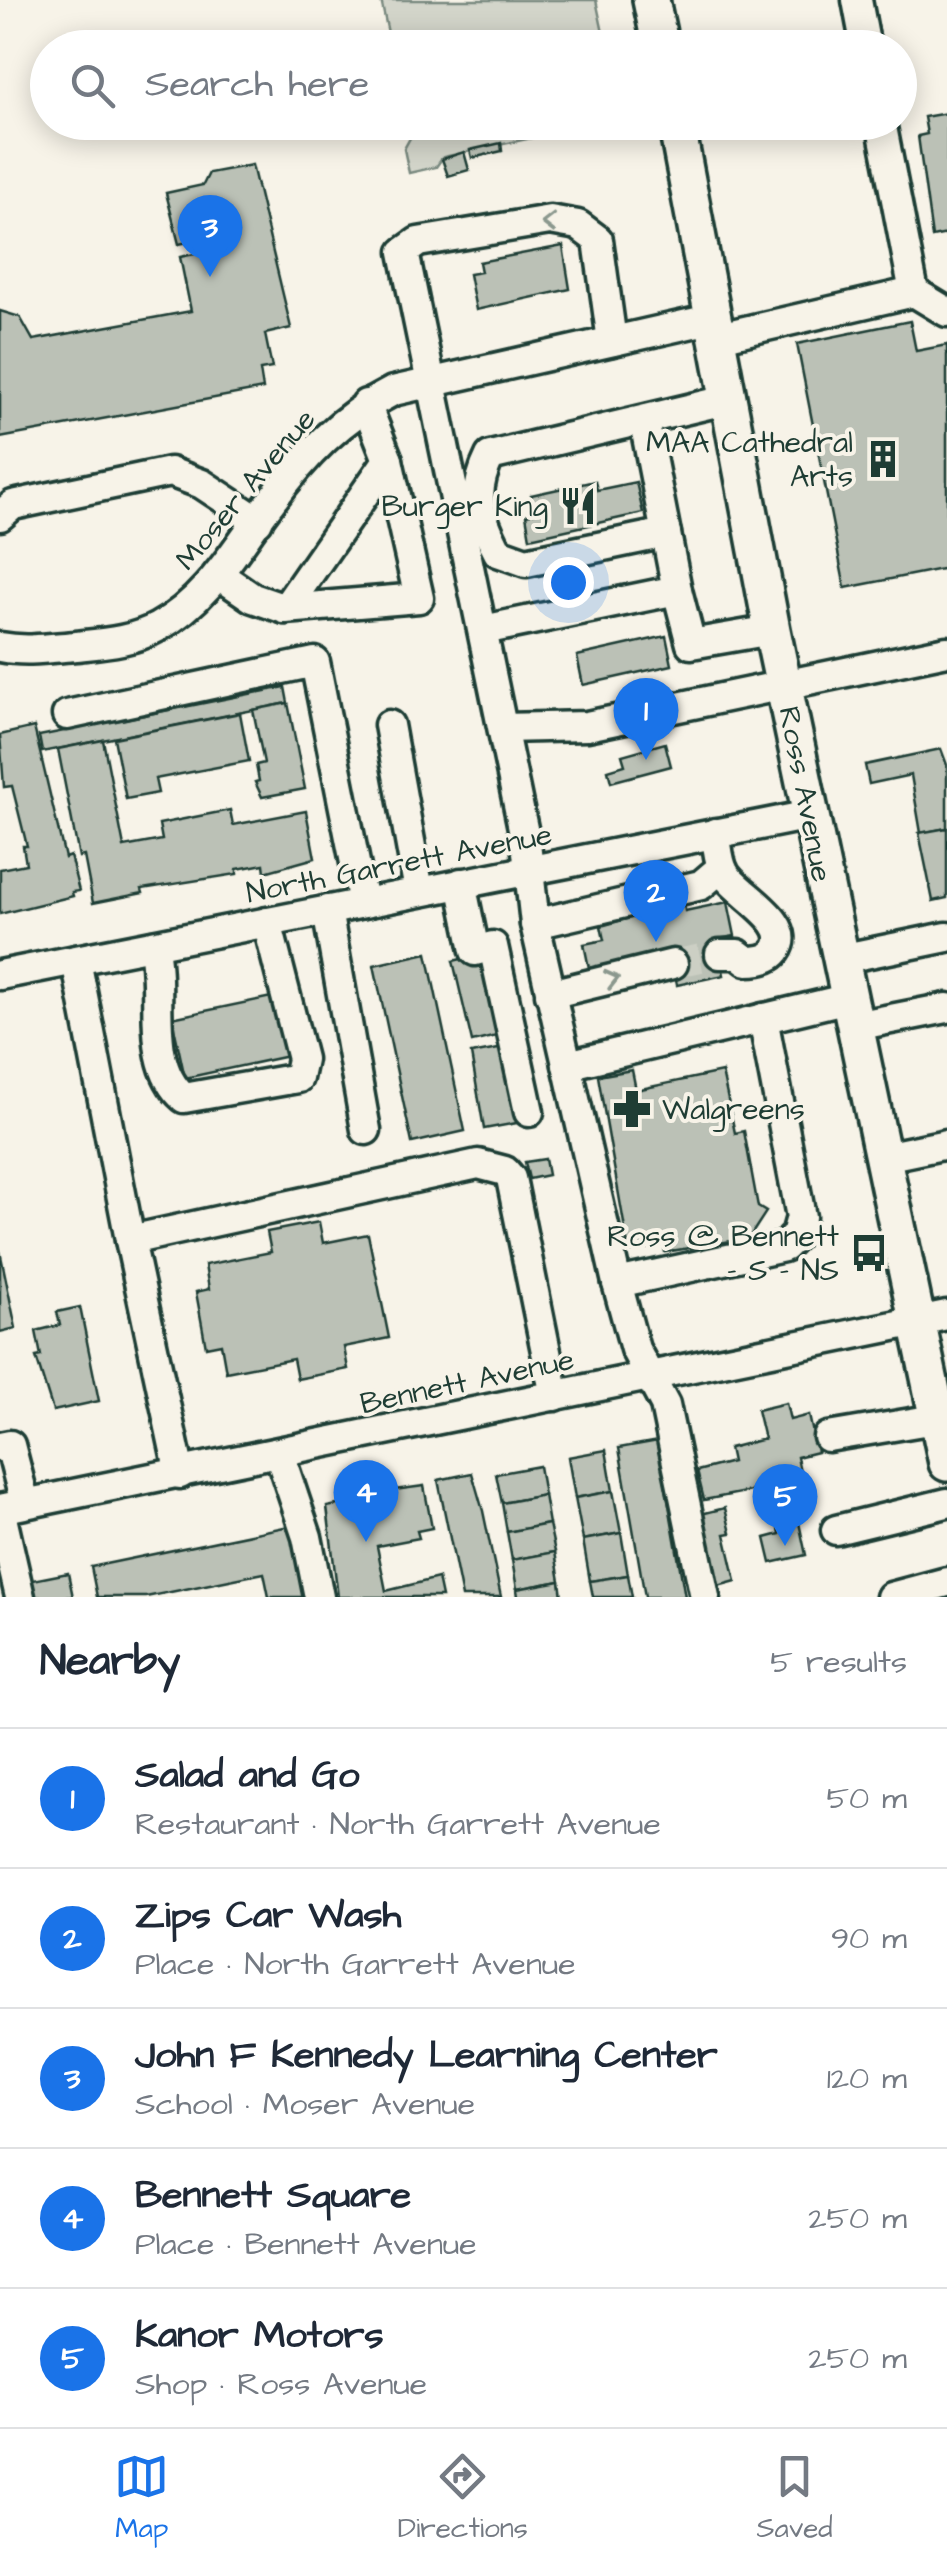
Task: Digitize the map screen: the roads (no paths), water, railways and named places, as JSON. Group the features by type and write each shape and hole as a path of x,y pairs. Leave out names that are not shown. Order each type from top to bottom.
{"main road":[{"path":"651,0 657,30"},
{"name":"Ross Avenue","path":"680,140 772,630 840,959 884,1157 934,1318 947,1464"}],"street":[{"path":"857,0 863,30"},
{"path":"884,140 914,292 947,312"},
{"path":"612,342 598,240 578,225 550,220 418,242 404,252 526,843 527,870 550,994 635,1349 665,1404 706,1597"},
{"name":"Moser Avenue","path":"0,647 21,651 118,642 158,627 218,574 319,442 366,404 393,391 612,342 717,328 914,292"},
{"path":"450,462 730,400"},
{"path":"218,574 253,598 285,608 419,598 388,460 366,404"},
{"path":"644,422 690,644 772,630"},
{"path":"490,456 477,483 478,514 498,552 526,562"},
{"path":"285,608 388,460"},
{"path":"0,516 13,505 170,472 202,484 258,521"},
{"path":"472,574 666,533"},
{"path":"484,630 677,590"},
{"path":"502,728 587,726 947,651"},
{"path":"67,714 315,662 363,903"},
{"path":"389,726 419,891"},
{"name":"North Garrett Avenue","path":"0,975 810,815"},
{"path":"716,834 721,868 777,924 780,936 777,950 757,961 720,954"},
{"path":"536,924 700,885 721,868"},
{"path":"461,883 475,951 494,946 529,1112"},
{"path":"327,910 366,1130"},
{"path":"153,945 160,970 156,1015 170,1086 184,1098 298,1078 302,1060 267,922"},
{"path":"840,959 947,937"},
{"path":"76,960 180,1474"},
{"path":"550,994 673,964"},
{"path":"567,1065 763,1018 947,1008"},
{"path":"617,1284 784,1248 796,1235 801,1217 763,1018"},
{"path":"884,1157 947,1144"},
{"path":"130,1240 478,1164 505,1171 510,1178 556,1396"},
{"name":"Bennett Avenue","path":"8,1507 934,1318"},
{"path":"828,1437 943,1418"},
{"path":"0,1447 10,1445 8,1507 20,1597"},
{"path":"279,1453 307,1537 320,1597"},
{"path":"836,1530 947,1503"},
{"path":"891,1597 947,1582"}],"tunnel":[{"path":"673,964 720,954"}],"place":[{"name":"John F Kennedy Learning Center","path":"210,277"},
{"name":"MAA Cathedral Arts","path":"883,459"},
{"name":"Burger King","path":"578,506"},
{"name":"Salad and Go","path":"646,760"},
{"name":"Zips Car Wash","path":"656,942"},
{"name":"Walgreens","path":"632,1109"},
{"name":"Ross @ Bennett - S - NS","path":"869,1253"},
{"name":"Bennett Square","path":"366,1542"},
{"name":"Kanor Motors","path":"785,1546"}]}
